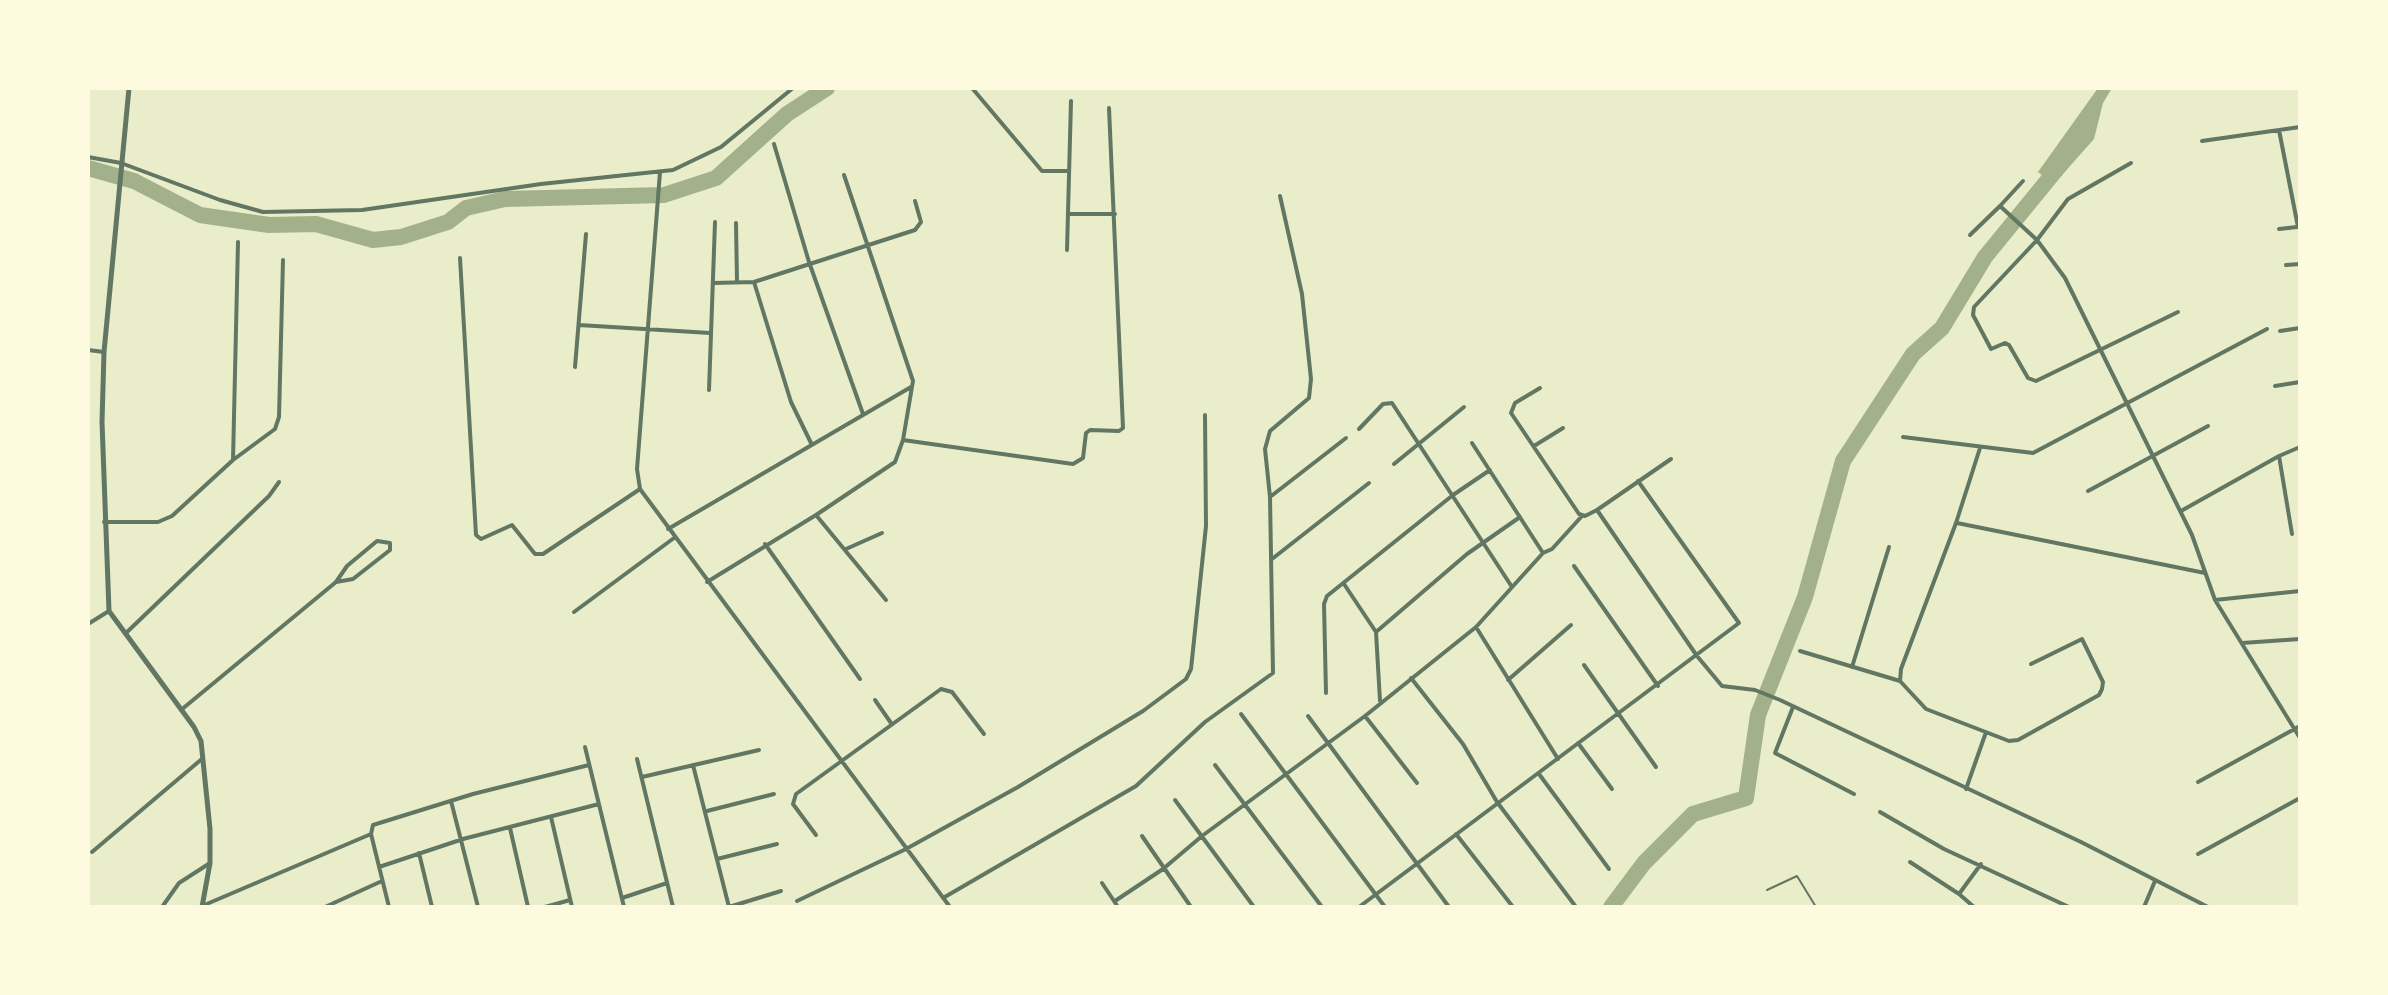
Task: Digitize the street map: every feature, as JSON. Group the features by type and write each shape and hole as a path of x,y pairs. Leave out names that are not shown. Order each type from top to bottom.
{"street":[{"path":"129,88 104,352 104,522 109,611 194,727 205,756 210,863 202,907"},
{"path":"88,157 240,207 282,214 362,210 541,184 660,172 684,166 721,147 793,88"},
{"path":"972,88 1042,171 1069,171"},
{"path":"1067,250 1071,101"},
{"path":"903,440 1073,464 1083,458 1086,433 1123,428 1109,108"},
{"path":"2202,141 2300,127"},
{"path":"2279,130 2299,227 2279,229"},
{"path":"774,144 809,262 863,414"},
{"path":"2131,163 2068,199 2037,240 1975,303 1973,315 1993,350 2005,343 2009,345 2033,381 2178,312"},
{"path":"660,172 637,469 640,489 950,907"},
{"path":"707,582 891,466 899,456 912,372 844,175"},
{"path":"1970,235 2023,181"},
{"path":"943,898 1136,786 1205,722 1273,673 1267,438 1270,431 1309,398 1311,379 1302,294 1280,196"},
{"path":"713,283 754,282 919,227 915,201"},
{"path":"2000,206 2037,240 2058,265 2181,511 2215,600 2298,728 2300,738"},
{"path":"1068,214 1115,214"},
{"path":"709,390 715,222"},
{"path":"736,223 737,282"},
{"path":"575,367 586,234"},
{"path":"233,460 238,242"},
{"path":"460,258 476,535 486,537 512,525 533,552 543,554 640,489"},
{"path":"104,522 164,520 187,505 233,460 278,424 283,260"},
{"path":"2286,265 2300,264"},
{"path":"754,282 791,402 811,443"},
{"path":"579,325 710,333"},
{"path":"2280,331 2300,328"},
{"path":"1903,437 2033,453 2267,329"},
{"path":"88,350 104,352"},
{"path":"2275,386 2300,382"},
{"path":"668,529 911,387"},
{"path":"1540,388 1515,403 1511,410 1582,516"},
{"path":"1359,429 1389,401 1512,587"},
{"path":"1394,464 1464,407"},
{"path":"797,901 906,849 1085,747 1143,711 1190,674 1206,526 1205,415"},
{"path":"2088,491 2208,426"},
{"path":"1534,446 1563,428"},
{"path":"1270,497 1346,438"},
{"path":"1472,443 1543,553"},
{"path":"2181,511 2300,447"},
{"path":"1900,681 1901,669 1956,523 1980,448"},
{"path":"2279,456 2292,534"},
{"path":"1115,901 1163,869 1202,836 1365,716 1476,627 1543,553 1552,549 1582,516 1597,510 1671,459"},
{"path":"1326,693 1324,604 1327,596 1453,495 1490,470"},
{"path":"1359,907 1739,623 1638,481"},
{"path":"124,635 269,496 279,482"},
{"path":"1272,559 1369,483"},
{"path":"1597,510 1697,656 1722,686 1755,690 1780,700 2081,842 2208,907"},
{"path":"816,515 886,600"},
{"path":"1376,632 1484,542 1520,517"},
{"path":"1956,523 2205,573"},
{"path":"846,549 882,533"},
{"path":"574,612 674,538"},
{"path":"181,710 336,582 347,566 377,541 390,543 390,550 353,579 336,582"},
{"path":"765,544 860,679"},
{"path":"1852,667 1889,547"},
{"path":"1574,566 1658,686"},
{"path":"1344,584 1376,632 1380,701"},
{"path":"2215,600 2300,591"},
{"path":"88,624 109,611"},
{"path":"1508,680 1571,625"},
{"path":"1476,627 1558,759"},
{"path":"1800,651 1900,681 1926,709 1985,734 2018,740 2101,692 2103,682 2082,639 2031,664"},
{"path":"2242,643 2300,639"},
{"path":"1584,665 1656,767"},
{"path":"1411,678 1463,744 1497,802 1576,907"},
{"path":"816,835 793,800 891,723 946,688 984,734"},
{"path":"88,698 88,723"},
{"path":"875,700 891,723"},
{"path":"1793,707 1775,753 1854,794"},
{"path":"1241,714 1385,907"},
{"path":"1308,716 1449,907"},
{"path":"1365,716 1417,783"},
{"path":"2198,782 2298,728"},
{"path":"1966,789 1985,734"},
{"path":"1578,743 1612,789"},
{"path":"585,747 624,907"},
{"path":"642,777 759,750"},
{"path":"92,852 205,756"},
{"path":"637,759 673,907"},
{"path":"389,907 371,834 373,825 589,765"},
{"path":"693,765 729,907 755,904 781,891"},
{"path":"1215,765 1322,907"},
{"path":"1539,774 1609,869"},
{"path":"706,811 774,794"},
{"path":"2198,854 2300,798"},
{"path":"1175,800 1254,907"},
{"path":"451,801 478,907"},
{"path":"379,867 463,839 599,804"},
{"path":"1880,812 1944,849 2069,907"},
{"path":"551,817 572,907"},
{"path":"510,828 528,907"},
{"path":"202,907 371,834"},
{"path":"1456,834 1513,907"},
{"path":"1142,836 1191,907"},
{"path":"716,859 777,844"},
{"path":"419,853 432,907"},
{"path":"1910,862 1974,907"},
{"path":"162,907 179,883 210,863"},
{"path":"1959,894 1981,864"},
{"path":"325,907 382,881"},
{"path":"2144,907 2155,881"},
{"path":"622,898 667,883"},
{"path":"1102,883 1118,907"},
{"path":"545,907 570,900"}],"lane":[{"path":"1767,890 1797,876 1816,907"}],"shaded area":[{"path":"2098,88 2112,88 2103,103 2094,139 2054,184 2038,172"}],"waterway":[{"path":"88,168 134,181 200,215 269,225 316,224 373,240 401,237 448,222 466,208 505,199 664,195 716,178 787,114 827,88"},
{"path":"1611,907 1644,863 1693,814 1746,798 1758,715 1805,597 1843,461 1913,354 1942,328 1985,257 2061,164"}]}
